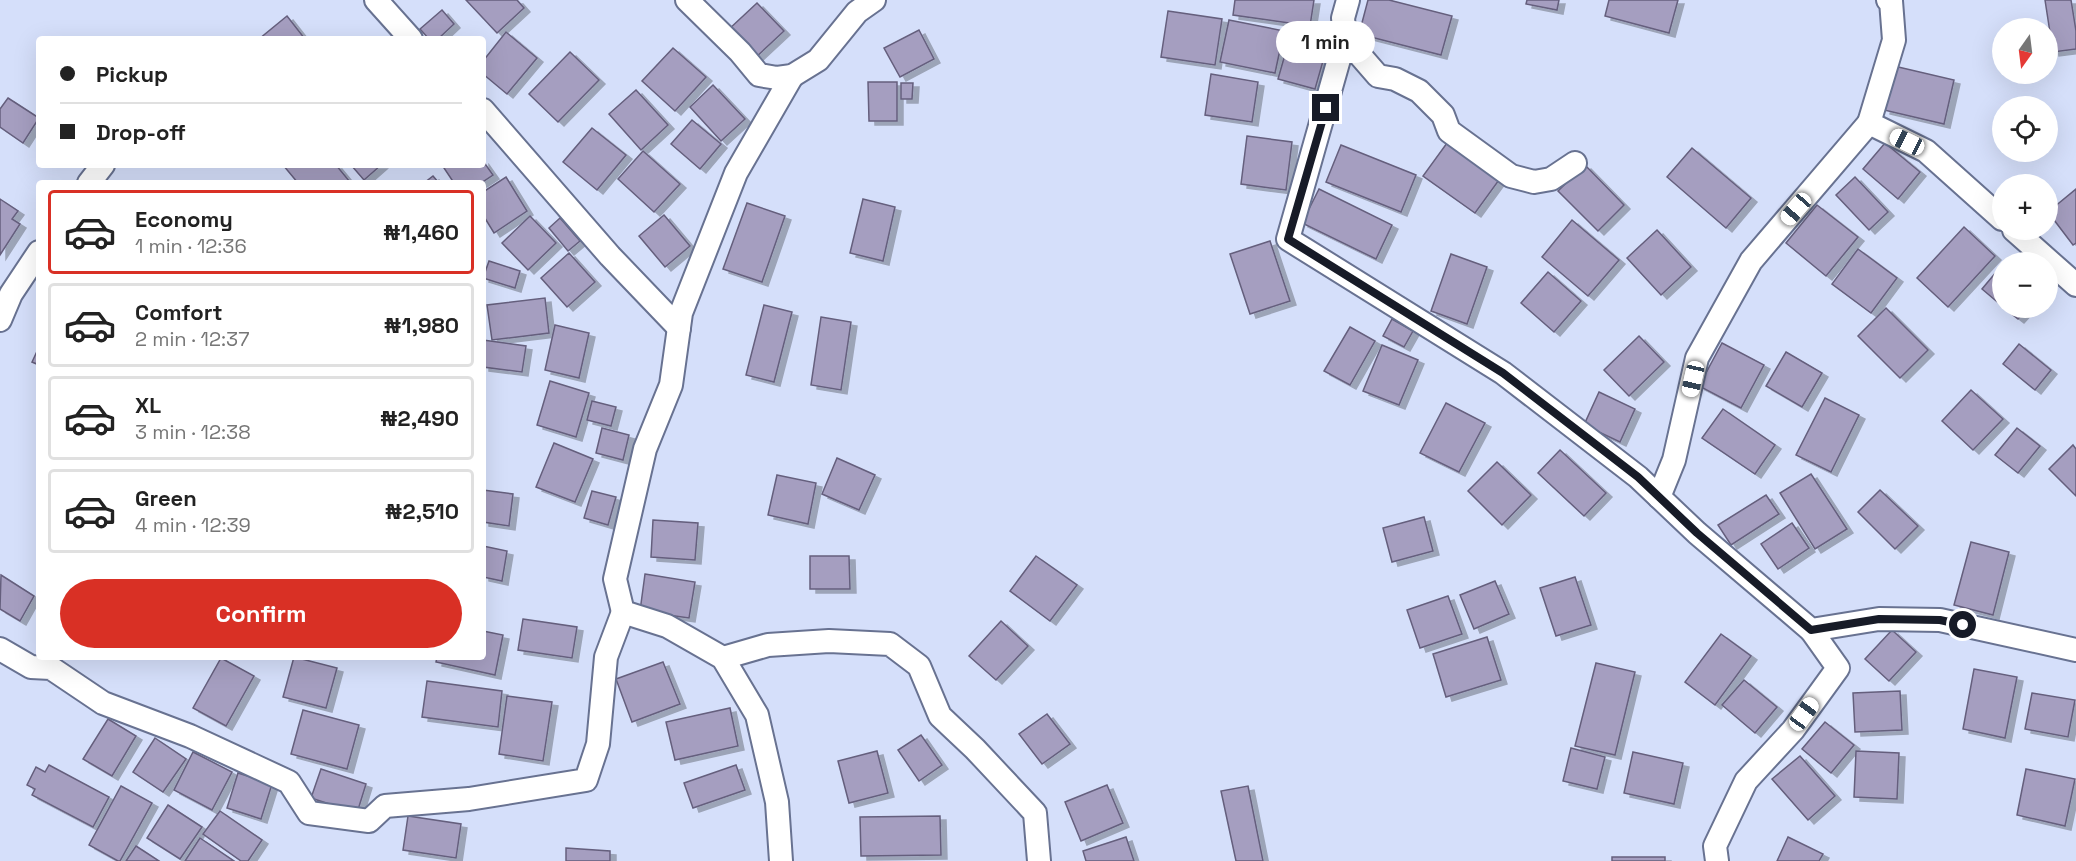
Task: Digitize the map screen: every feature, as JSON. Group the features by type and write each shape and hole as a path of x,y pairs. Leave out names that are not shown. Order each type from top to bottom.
{"street":[{"path":"376,0 408,36"},
{"path":"687,0 740,52 759,75 777,78 792,76 819,60 857,12 874,0"},
{"path":"1348,0 1343,18 1345,38 1288,239 1503,373 1638,477 1697,533 1811,630 1838,668 1793,730 1746,781 1715,846 1717,861"},
{"path":"1659,497 1674,460 1697,358 1751,261 1869,123 1894,40 1891,1 1888,0"},
{"path":"1345,38 1378,76 1395,79 1419,91 1443,115 1449,131 1511,176 1534,182 1551,178 1575,163"},
{"path":"0,649 31,667 51,668 103,703 190,736 289,782 309,813 369,821 385,806 469,799 586,780 598,744 606,657 623,612 615,579 645,449 671,385 681,313 736,173 792,76"},
{"path":"486,113 610,256 679,328"},
{"path":"1869,123 1926,151 1992,210"},
{"path":"91,180 101,168"},
{"path":"2025,240 2076,285"},
{"path":"0,320 11,294 36,256"},
{"path":"623,612 667,626 723,658 757,716 777,802 781,861"},
{"path":"1811,630 1879,619 1940,620 2076,650"},
{"path":"723,658 768,645 829,641 890,644 919,666 940,716 975,748 1035,813 1039,861"}],"building":[{"path":"466,0 517,0 524,8 497,33"},
{"path":"1235,0 1314,0 1310,26 1233,15"},
{"path":"1368,0 1389,0 1452,16 1441,55 1359,34"},
{"path":"1527,0 1559,0 1557,10 1526,4"},
{"path":"1609,0 1678,0 1669,33 1605,16"},
{"path":"2045,0 2071,0 2076,31 2076,49 2058,51 2058,18 2048,18"},
{"path":"757,3 784,31 754,59 727,31"},
{"path":"442,10 454,24 441,36 426,36 420,29"},
{"path":"1168,11 1222,19 1215,65 1161,57"},
{"path":"287,16 303,36 263,36"},
{"path":"1229,20 1284,31 1275,73 1220,62"},
{"path":"919,30 934,59 900,77 884,48"},
{"path":"506,32 537,58 507,94 486,76 486,57"},
{"path":"673,48 706,77 675,111 642,81"},
{"path":"1286,51 1323,61 1315,89 1278,79"},
{"path":"570,52 599,80 558,122 529,94"},
{"path":"1894,66 1954,80 1944,124 1884,110"},
{"path":"1211,74 1258,82 1252,122 1205,115"},
{"path":"868,82 897,82 897,121 869,121"},
{"path":"901,83 913,83 912,99 901,99"},
{"path":"713,85 745,119 721,141 690,107"},
{"path":"636,90 668,125 641,150 609,114"},
{"path":"8,98 36,116 36,123 23,143 0,127 0,109"},
{"path":"692,120 721,144 700,169 671,144"},
{"path":"592,128 626,155 597,190 563,162"},
{"path":"1247,136 1292,142 1286,190 1241,184"},
{"path":"1447,143 1499,180 1475,213 1423,176"},
{"path":"1885,143 1920,172 1898,199 1863,169"},
{"path":"1341,145 1416,175 1401,212 1326,182"},
{"path":"1692,148 1751,198 1726,228 1667,177"},
{"path":"643,151 680,184 654,212 618,179"},
{"path":"486,165 493,175 486,180 452,180 444,168 486,168"},
{"path":"1585,165 1624,205 1598,231 1558,191"},
{"path":"286,168 338,168 348,180 296,180"},
{"path":"354,168 378,168 364,180"},
{"path":"506,177 527,211 494,233 486,220 486,190"},
{"path":"1855,177 1888,212 1869,230 1836,195"},
{"path":"1319,189 1392,225 1376,259 1302,223"},
{"path":"2076,189 2076,243 2073,245 2058,225 2058,204"},
{"path":"0,199 18,211 12,219 20,224 0,255"},
{"path":"863,199 895,207 883,261 850,253"},
{"path":"747,203 785,216 762,282 723,269"},
{"path":"1817,205 1858,237 1826,276 1786,243"},
{"path":"664,215 690,246 665,267 639,236"},
{"path":"530,216 556,243 528,270 502,243"},
{"path":"560,218 580,241 568,251 549,228"},
{"path":"1572,220 1619,260 1588,296 1542,257"},
{"path":"1964,227 1992,253 1992,259 1948,307 1917,278"},
{"path":"1657,230 1691,267 1661,295 1627,258"},
{"path":"1270,241 1290,301 1250,314 1230,254"},
{"path":"1858,249 1897,278 1871,313 1832,284"},
{"path":"569,253 595,282 567,307 541,278"},
{"path":"1451,254 1487,267 1467,324 1431,311"},
{"path":"489,261 520,271 515,288 486,279"},
{"path":"1548,272 1581,301 1554,332 1521,303"},
{"path":"1992,277 1992,298 1982,289"},
{"path":"545,298 549,333 492,340 487,305"},
{"path":"764,305 792,312 774,382 746,375"},
{"path":"1886,308 1928,350 1900,378 1858,336"},
{"path":"821,317 851,322 841,390 811,385"},
{"path":"1392,319 1413,331 1404,347 1383,336"},
{"path":"555,325 589,333 579,378 545,370"},
{"path":"1350,327 1375,341 1350,385 1324,371"},
{"path":"1639,336 1664,362 1629,396 1604,370"},
{"path":"486,340 526,346 522,372 486,367"},
{"path":"1722,343 1764,365 1741,408 1699,386"},
{"path":"2019,344 2051,370 2035,390 2003,364"},
{"path":"1382,345 1418,360 1399,405 1363,391"},
{"path":"1786,352 1822,373 1802,407 1766,386"},
{"path":"550,381 589,393 576,437 537,425"},
{"path":"1971,390 2003,419 1973,450 1942,421"},
{"path":"1599,392 1635,409 1620,442 1584,425"},
{"path":"1825,398 1859,415 1831,472 1796,455"},
{"path":"592,401 616,407 611,426 587,420"},
{"path":"1446,403 1485,423 1459,472 1420,453"},
{"path":"1723,409 1775,445 1755,474 1702,438"},
{"path":"602,428 629,435 623,460 596,453"},
{"path":"2017,428 2040,446 2018,473 1995,455"},
{"path":"554,443 593,459 575,502 536,487"},
{"path":"2073,445 2076,449 2076,496 2049,469"},
{"path":"1560,450 1606,493 1584,516 1538,473"},
{"path":"837,458 875,475 859,510 822,494"},
{"path":"1497,462 1531,495 1502,525 1468,491"},
{"path":"1811,474 1847,529 1815,549 1780,493"},
{"path":"777,475 816,483 808,524 768,515"},
{"path":"486,490 513,494 509,526 486,522"},
{"path":"1880,490 1918,526 1895,549 1858,512"},
{"path":"592,491 616,497 608,525 584,518"},
{"path":"1766,495 1779,514 1731,545 1718,525"},
{"path":"1424,517 1433,551 1392,562 1383,528"},
{"path":"653,520 698,523 695,560 651,557"},
{"path":"1792,523 1809,548 1778,569 1761,544"},
{"path":"1971,542 2009,552 1993,615 1954,605"},
{"path":"486,547 507,551 502,581 486,578"},
{"path":"810,556 849,556 850,589 810,589"},
{"path":"1036,556 1077,585 1050,621 1010,591"},
{"path":"645,574 695,582 689,618 640,611"},
{"path":"1,575 34,596 20,621 0,609"},
{"path":"1575,577 1591,625 1556,636 1540,588"},
{"path":"1495,581 1509,614 1474,629 1460,595"},
{"path":"1448,596 1462,634 1420,648 1407,610"},
{"path":"523,619 577,627 572,658 518,650"},
{"path":"1001,621 1028,646 996,680 969,656"},
{"path":"1892,630 1916,652 1889,681 1865,659"},
{"path":"486,632 503,635 495,675 436,662 436,660 486,660"},
{"path":"1721,634 1751,656 1715,705 1685,682"},
{"path":"1487,637 1501,680 1446,697 1433,654"},
{"path":"220,660 225,660 254,676 226,726 193,708"},
{"path":"293,660 306,660 337,668 326,708 283,697"},
{"path":"663,662 680,704 632,722 616,679"},
{"path":"1596,663 1635,672 1615,755 1575,746"},
{"path":"1974,669 2017,677 2005,738 1963,729"},
{"path":"1744,680 1777,707 1755,733 1722,705"},
{"path":"427,681 502,691 498,727 422,717"},
{"path":"1900,691 1902,730 1855,732 1853,693"},
{"path":"2032,693 2075,700 2068,737 2025,729"},
{"path":"507,696 552,702 543,761 499,754"},
{"path":"730,708 738,746 675,760 666,722"},
{"path":"303,710 359,725 347,769 291,754"},
{"path":"1047,714 1070,744 1042,764 1019,734"},
{"path":"108,719 136,736 112,776 83,759"},
{"path":"1825,722 1854,745 1831,773 1802,749"},
{"path":"921,735 942,765 919,781 898,750"},
{"path":"155,738 186,759 163,792 133,772"},
{"path":"1571,748 1605,757 1597,789 1563,781"},
{"path":"877,751 888,793 849,803 838,761"},
{"path":"1856,751 1899,753 1897,799 1854,797"},
{"path":"193,752 232,772 212,810 174,790"},
{"path":"1633,752 1683,763 1674,804 1624,793"},
{"path":"1800,756 1835,796 1808,820 1772,779"},
{"path":"49,765 109,797 93,827 32,795 35,789 27,785 36,767 45,772"},
{"path":"736,765 745,790 693,808 684,783"},
{"path":"321,769 366,784 357,813 311,798"},
{"path":"2026,769 2075,779 2065,826 2017,815"},
{"path":"238,773 272,784 261,819 227,808"},
{"path":"1107,785 1123,823 1081,841 1065,802"},
{"path":"121,786 152,803 118,861 89,845"},
{"path":"1248,786 1263,861 1236,861 1221,791"},
{"path":"168,805 202,827 180,859 147,838"},
{"path":"220,811 262,840 248,861 241,861 203,834"},
{"path":"408,816 461,824 456,858 403,850"},
{"path":"940,816 941,855 861,856 860,817"},
{"path":"1126,837 1134,861 1086,861 1083,851"},
{"path":"1788,837 1823,854 1819,861 1777,861"},
{"path":"200,838 234,861 185,861"},
{"path":"136,846 159,861 126,861"},
{"path":"566,848 610,851 610,861 566,861"},
{"path":"1612,857 1665,857 1665,861 1612,861"}],"route":[{"path":"1326,108 1288,239 1503,373 1638,477 1697,533 1811,630 1879,619 1940,620 1963,625"}]}
